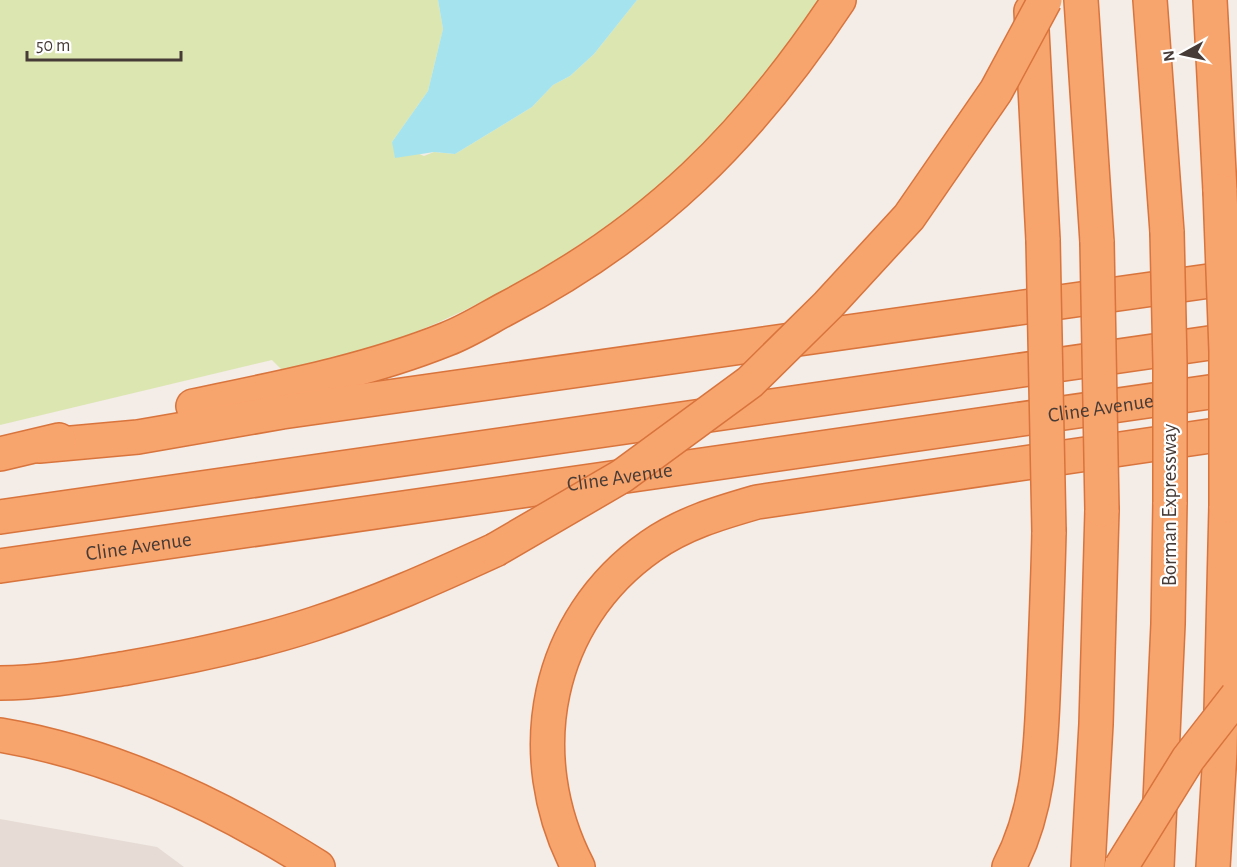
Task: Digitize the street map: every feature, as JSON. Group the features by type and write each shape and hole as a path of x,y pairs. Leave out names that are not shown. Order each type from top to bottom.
{"highway":[{"path":"0,454 39,446 123,419 354,371 448,339 526,298 593,259 658,212 761,109 809,46 839,0"},
{"path":"1009,867 1020,845 1034,806 1041,737 1049,532 1043,240 1031,0"},
{"path":"12,683 201,655 313,625 406,590 495,550 622,477 750,382 797,336 909,217 996,91 1045,0"},
{"path":"1081,0 1097,242 1102,510 1096,724 1088,867"},
{"name":"Borman Expressway","path":"1150,0 1167,232 1170,364 1168,624 1157,867"},
{"path":"1210,0 1226,351 1226,506 1220,752 1213,867"},
{"path":"39,446 138,437 282,412 1237,277"},
{"path":"0,517 1237,339"},
{"name":"Cline Avenue","path":"2,565 1237,388"},
{"path":"578,867 561,836 549,787 546,731 556,676 576,628 610,580 652,546 699,519 757,502 1237,432"},
{"path":"1121,867 1188,759 1237,696"},
{"path":"0,735 33,740 113,766 204,802 318,867"}],"shaded area":[{"path":"0,819 157,847 184,867 0,867"}],"green space":[{"path":"0,0 438,0 443,29 428,91 392,142 424,156 434,152 455,154 532,107 553,85 570,76 594,54 637,0 819,0 782,55 740,107 693,155 643,199 589,239 473,306 397,339 332,358 282,370 272,360 0,425"}],"water":[{"path":"438,0 637,0 594,54 570,76 553,85 532,107 455,154 434,152 395,158 392,142 428,91 443,29"}]}
